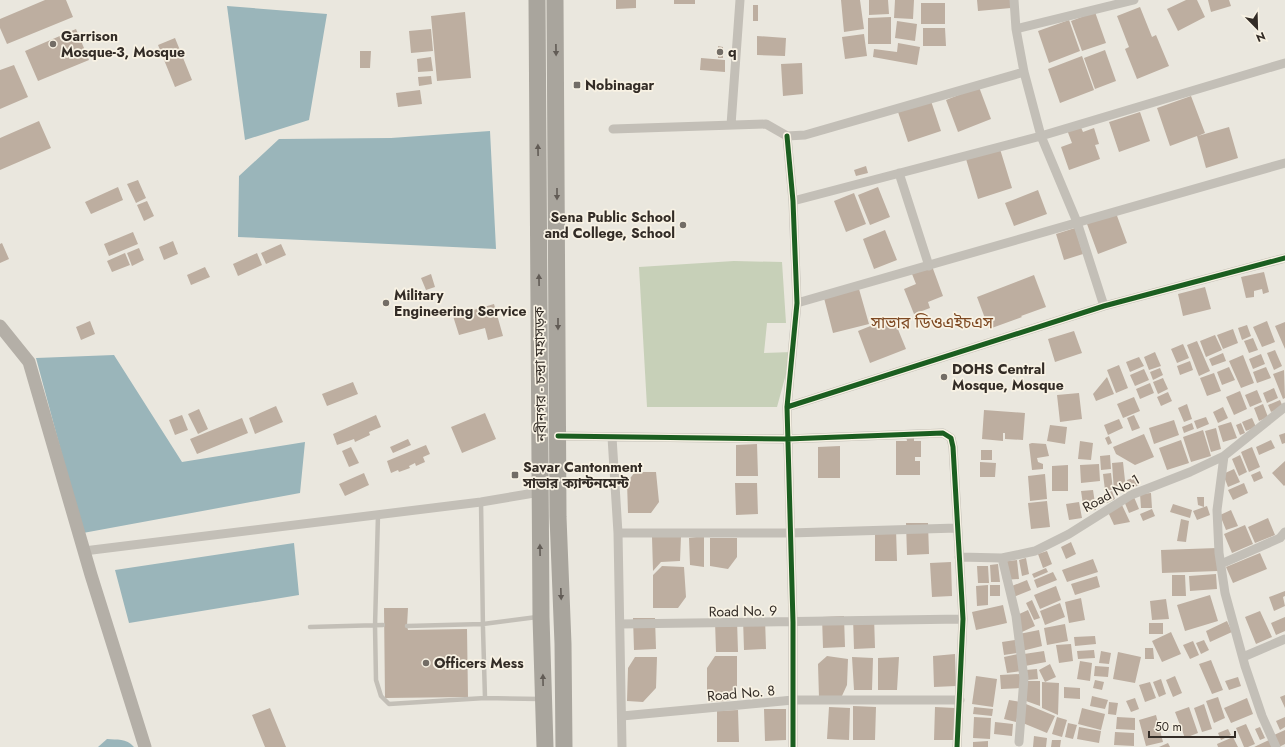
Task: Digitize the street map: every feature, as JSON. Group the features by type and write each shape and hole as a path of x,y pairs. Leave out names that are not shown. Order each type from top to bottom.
{"highway":[{"name":"নবীনগর - চন্দ্রা মহাসড়ক","path":"535,4 543,700 542,746"},
{"name":"নবীনগর - চন্দ্রা মহাসড়ক","path":"557,4 558,517 563,644 564,747"}],"street":[{"path":"731,125 740,0"},
{"path":"1014,0 1016,29 1024,72 1041,136 1077,222 1104,306"},
{"path":"1016,29 1134,0"},
{"path":"793,201 1041,136 1285,63"},
{"path":"613,129 766,124 787,136 805,135 1024,72"},
{"path":"787,136 793,201 797,304 787,407 793,622 793,747"},
{"path":"797,304 1285,163"},
{"path":"899,173 929,266"},
{"path":"787,407 1104,306 1285,258"},
{"path":"0,326 29,362 84,551 145,747"},
{"name":"Road No.1","path":"959,558 1002,558 1035,551 1069,534 1131,495 1190,472 1224,456 1285,407"},
{"path":"558,436 787,439 943,433 951,438 953,447 963,619 957,747"},
{"path":"612,437 618,533 622,747"},
{"path":"1224,456 1217,510 1225,593 1262,716 1276,747"},
{"path":"84,551 481,502 540,492"},
{"path":"618,533 790,532 957,528"},
{"path":"1221,564 1280,538 1285,532"},
{"path":"1002,558 1016,616 1024,678 1019,742"},
{"name":"Road No. 9","path":"620,624 963,619"},
{"path":"1243,656 1285,639"},
{"name":"Road No. 8","path":"622,716 794,700 960,700"}],"lane":[{"path":"481,502 486,698"},
{"path":"378,515 375,626 376,680 382,696 389,704 486,698 543,700"},
{"path":"407,626 483,624 541,617"},
{"path":"310,627 383,625"}],"green space":[{"path":"734,261 782,262 786,323 767,323 764,353 792,352 777,407 647,407 639,267"}],"water":[{"path":"227,6 327,14 309,120 245,140"},
{"path":"490,131 496,249 238,237 239,176 279,139 391,138"},
{"path":"114,355 182,462 305,442 300,493 83,533 36,358"},
{"path":"294,543 299,595 129,623 115,570"},
{"path":"107,739 125,741 134,747 98,747"}],"building":[{"path":"45,0 66,0 73,17 7,44 0,28 0,19"},
{"path":"616,0 636,0 636,8 616,9"},
{"path":"674,0 695,0 695,4 674,4"},
{"path":"841,0 860,0 864,29 844,32"},
{"path":"869,0 888,0 889,14 869,15"},
{"path":"895,0 914,0 913,19 894,18"},
{"path":"977,0 1010,0 1011,8 978,11"},
{"path":"1186,0 1197,0 1205,17 1178,31 1167,9"},
{"path":"1208,0 1229,0 1231,6 1211,12"},
{"path":"921,3 945,3 945,24 921,24"},
{"path":"753,5 758,5 758,21 753,21"},
{"path":"1140,7 1152,37 1156,35 1169,66 1137,79 1125,49 1129,47 1117,16"},
{"path":"465,12 471,78 437,81 431,16"},
{"path":"1095,12 1106,43 1082,51 1071,21"},
{"path":"891,17 891,44 868,44 868,18"},
{"path":"1069,20 1080,51 1049,63 1038,31"},
{"path":"897,21 917,24 915,41 895,38"},
{"path":"923,28 945,28 946,46 923,46"},
{"path":"76,29 89,60 38,81 25,51"},
{"path":"431,29 433,51 411,53 409,31"},
{"path":"864,34 867,56 845,59 842,37"},
{"path":"757,36 786,38 785,56 757,55"},
{"path":"175,38 192,80 175,87 158,45"},
{"path":"898,43 920,47 917,65 873,57 874,49 897,52"},
{"name":"q","path":"718,46 723,47 723,58 718,58"},
{"path":"1105,50 1116,81 1095,89 1084,58"},
{"path":"360,51 371,51 370,68 360,68"},
{"path":"1082,56 1094,90 1060,103 1048,69"},
{"path":"431,57 433,71 418,72 417,59"},
{"path":"701,58 725,60 725,72 700,70"},
{"path":"802,63 803,94 783,96 781,64"},
{"path":"14,65 28,97 0,109 0,70"},
{"path":"431,76 432,84 419,86 418,77"},
{"path":"979,87 991,119 958,132 946,100"},
{"path":"420,90 422,104 398,107 396,93"},
{"path":"1191,96 1205,133 1198,136 1229,127 1238,158 1206,168 1197,136 1170,146 1157,108"},
{"path":"931,101 941,131 908,142 898,112"},
{"path":"1140,112 1150,141 1119,152 1109,122"},
{"path":"39,121 51,148 0,170 0,138"},
{"path":"1080,125 1083,132 1094,128 1099,144 1095,145 1100,159 1069,170 1061,147 1072,143 1067,130"},
{"path":"1000,149 1012,188 978,199 966,159"},
{"path":"866,166 868,173 856,176 854,170"},
{"path":"138,180 146,198 136,203 127,184"},
{"path":"118,187 123,200 91,214 85,202"},
{"path":"878,187 890,217 870,225 858,195"},
{"path":"1038,190 1047,214 1014,226 1005,203"},
{"path":"854,193 866,224 846,232 834,201"},
{"path":"147,201 154,216 144,221 137,205"},
{"path":"1116,213 1127,243 1098,254 1087,224"},
{"path":"1075,228 1083,254 1064,260 1056,234"},
{"path":"885,230 897,260 874,269 863,239"},
{"path":"133,232 138,244 109,256 104,244"},
{"path":"173,241 178,254 164,260 159,247"},
{"path":"2,243 9,259 0,263 0,244"},
{"path":"281,244 286,255 266,264 261,253"},
{"path":"139,248 144,260 132,266 127,253"},
{"path":"125,253 130,265 112,272 107,261"},
{"path":"257,253 262,265 238,276 233,264"},
{"path":"932,266 943,296 928,302 930,308 914,314 904,289 916,284 912,274"},
{"path":"205,267 210,277 191,285 187,275"},
{"path":"1264,272 1269,292 1263,294 1262,289 1254,291 1254,297 1246,298 1241,277"},
{"path":"431,274 435,287 426,290 421,278"},
{"path":"1034,275 1046,307 989,329 977,297"},
{"path":"1205,287 1211,309 1183,316 1178,294"},
{"path":"859,289 869,324 833,333 824,298"},
{"path":"494,304 503,336 488,340 485,328 459,335 453,316"},
{"path":"893,317 906,349 870,363 858,331"},
{"path":"90,321 95,334 81,340 76,327"},
{"path":"1267,321 1275,342 1262,347 1253,327"},
{"path":"1285,322 1285,349 1275,326"},
{"path":"1247,325 1251,336 1242,340 1238,328"},
{"path":"1233,329 1238,343 1223,349 1217,335"},
{"path":"1074,331 1082,353 1055,362 1048,339"},
{"path":"1215,335 1222,350 1206,357 1200,341"},
{"path":"1253,338 1258,350 1249,353 1244,341"},
{"path":"1197,341 1210,371 1199,376 1187,345"},
{"path":"1183,344 1189,358 1177,363 1171,349"},
{"path":"1275,350 1282,366 1274,370 1267,353"},
{"path":"1155,352 1161,366 1149,370 1144,357"},
{"path":"1223,353 1226,361 1212,366 1209,359"},
{"path":"1261,354 1265,364 1253,369 1249,359"},
{"path":"1243,355 1254,383 1241,388 1229,361"},
{"path":"1139,357 1144,366 1130,372 1126,362"},
{"path":"1190,361 1193,370 1180,375 1177,366"},
{"path":"1119,365 1128,388 1116,393 1107,370"},
{"path":"1229,367 1235,380 1222,385 1217,372"},
{"path":"1266,367 1271,378 1257,383 1253,372"},
{"path":"1160,368 1163,375 1153,380 1150,372"},
{"path":"1144,369 1149,380 1135,386 1130,375"},
{"path":"1284,370 1285,398 1283,399 1273,374"},
{"path":"1214,373 1221,391 1207,396 1200,378"},
{"path":"1107,377 1114,394 1096,401 1093,394"},
{"path":"1163,378 1168,389 1158,394 1153,382"},
{"path":"353,382 358,394 327,406 322,394"},
{"path":"1150,383 1154,393 1140,399 1136,389"},
{"path":"1274,388 1278,398 1267,403 1263,393"},
{"path":"1257,390 1262,402 1250,407 1245,395"},
{"path":"1240,391 1247,409 1234,415 1226,397"},
{"path":"1168,392 1172,401 1161,406 1157,397"},
{"path":"1079,393 1082,419 1060,422 1057,395"},
{"path":"1134,397 1140,411 1123,418 1117,404"},
{"path":"1280,400 1283,407 1271,412 1268,405"},
{"path":"1187,404 1192,419 1184,422 1178,408"},
{"path":"1263,404 1268,417 1259,421 1254,408"},
{"path":"276,406 283,422 255,434 249,418"},
{"path":"1223,407 1228,418 1218,423 1213,412"},
{"path":"199,409 208,429 198,434 188,414"},
{"path":"984,410 1025,413 1023,440 1005,439 1005,433 1003,433 1003,441 982,439"},
{"path":"485,413 496,439 462,453 451,427"},
{"path":"182,415 188,430 175,435 169,420"},
{"path":"376,415 381,427 369,432 370,435 355,442 354,439 337,445 333,434"},
{"path":"1134,415 1140,428 1132,431 1127,418"},
{"path":"1206,417 1209,424 1197,429 1194,421"},
{"path":"242,418 248,433 197,454 190,439"},
{"path":"1252,418 1256,427 1246,431 1242,422"},
{"path":"1119,419 1123,428 1108,435 1104,425"},
{"path":"1174,420 1179,435 1154,444 1149,428"},
{"path":"1231,422 1237,438 1223,442 1218,426"},
{"path":"1192,423 1194,429 1184,433 1182,427"},
{"path":"1241,423 1245,433 1240,435 1236,425"},
{"path":"1050,425 1067,427 1065,444 1047,441"},
{"path":"1216,428 1221,449 1211,452 1205,431"},
{"path":"1203,430 1211,456 1191,462 1183,437"},
{"path":"1285,433 1285,443 1282,444 1279,435"},
{"path":"1144,434 1154,457 1135,465 1116,454 1113,447"},
{"path":"906,436 914,436 914,441 921,441 921,457 915,457 915,461 920,461 920,475 896,475 896,441 907,441"},
{"path":"1109,436 1112,443 1108,445 1105,438"},
{"path":"408,439 411,445 393,453 390,447"},
{"path":"1181,440 1189,463 1167,470 1159,448"},
{"path":"1271,440 1275,448 1259,455 1256,447"},
{"path":"1080,441 1093,443 1091,460 1078,459"},
{"path":"757,444 758,476 736,476 736,445"},
{"path":"1029,444 1046,444 1049,456 1037,458 1038,462 1043,464 1043,469 1032,470"},
{"path":"426,445 430,454 423,457 425,462 416,466 415,463 409,466 410,468 391,473 387,461"},
{"path":"840,446 840,478 818,478 818,447"},
{"path":"351,447 359,463 349,467 342,451"},
{"path":"1252,447 1260,467 1249,472 1241,452"},
{"path":"981,450 992,450 992,460 981,460"},
{"path":"1110,455 1111,469 1101,470 1100,456"},
{"path":"1240,455 1247,472 1239,476 1232,459"},
{"path":"1285,461 1285,485 1284,486 1272,473"},
{"path":"980,462 996,463 995,477 980,477"},
{"path":"1123,462 1126,490 1114,491 1112,463"},
{"path":"1099,464 1100,481 1081,483 1080,465"},
{"path":"1068,465 1068,491 1052,491 1052,466"},
{"path":"1234,469 1240,482 1228,487 1223,474"},
{"path":"1260,471 1263,478 1254,482 1251,475"},
{"path":"635,472 656,472 659,502 651,513 628,513 627,482"},
{"path":"364,473 369,485 345,496 339,484"},
{"path":"1111,473 1113,490 1105,490 1103,474"},
{"path":"1045,474 1047,499 1030,501 1028,476"},
{"path":"1135,477 1139,485 1130,489 1127,480"},
{"path":"735,483 757,483 758,514 736,515"},
{"path":"1244,483 1248,493 1233,500 1228,490"},
{"path":"1093,490 1096,510 1084,511 1081,491"},
{"path":"1112,491 1115,499 1107,503 1103,495"},
{"path":"1151,493 1152,508 1141,508 1140,494"},
{"path":"1134,497 1139,509 1129,513 1124,501"},
{"path":"1197,497 1204,497 1204,507 1198,505"},
{"path":"1047,501 1050,527 1031,529 1028,503"},
{"path":"1079,502 1082,518 1069,520 1066,504"},
{"path":"1173,504 1192,510 1190,518 1170,512"},
{"path":"1122,505 1130,522 1114,525 1108,512"},
{"path":"1207,506 1210,515 1197,520 1193,511"},
{"path":"1152,509 1155,516 1143,521 1140,514"},
{"path":"1231,510 1238,526 1226,530 1220,515"},
{"path":"1268,518 1275,535 1255,543 1248,527"},
{"path":"1181,519 1189,521 1186,542 1177,541"},
{"path":"906,523 928,523 929,554 907,555"},
{"path":"1245,525 1253,544 1232,553 1224,534"},
{"path":"896,529 897,561 875,561 875,530"},
{"path":"681,536 680,561 661,562 653,571 652,537"},
{"path":"704,536 704,567 690,565 689,538"},
{"path":"710,538 737,538 737,557 728,569 710,566"},
{"path":"1071,542 1076,554 1066,559 1061,547"},
{"path":"1217,548 1218,571 1162,573 1161,550"},
{"path":"1047,551 1052,564 1043,568 1038,554"},
{"path":"1260,553 1267,569 1233,583 1226,567"},
{"path":"1026,558 1029,574 1022,576 1019,560"},
{"path":"1093,559 1098,572 1067,582 1062,570"},
{"path":"1017,560 1019,579 1003,580 1001,562"},
{"path":"951,562 952,596 932,597 930,563"},
{"path":"998,564 1000,582 991,582 990,565"},
{"path":"662,566 684,567 686,597 678,608 653,608 653,575"},
{"path":"977,566 988,566 989,583 978,583"},
{"path":"1046,568 1048,572 1034,578 1032,574"},
{"path":"1053,572 1057,580 1037,588 1034,580"},
{"path":"1216,574 1217,589 1190,591 1189,576"},
{"path":"1172,575 1185,575 1186,596 1172,596"},
{"path":"1097,576 1100,587 1075,595 1071,584"},
{"path":"1027,580 1031,590 1011,598 1007,588"},
{"path":"988,585 988,605 977,606 976,586"},
{"path":"990,585 1000,585 1000,596 990,596"},
{"path":"1056,586 1061,600 1040,609 1034,595"},
{"path":"1285,591 1285,596 1283,597 1285,606 1274,611 1269,597"},
{"path":"1210,595 1218,621 1185,631 1177,605"},
{"path":"1081,598 1085,620 1069,623 1065,602"},
{"path":"1166,599 1169,619 1152,620 1150,601"},
{"path":"1032,600 1040,618 1034,620 1026,603"},
{"path":"1060,603 1065,617 1045,625 1040,611"},
{"path":"1003,605 1007,623 976,630 972,612"},
{"name":"Officers Mess","path":"384,608 408,608 408,630 467,629 468,697 385,698"},
{"path":"1028,610 1035,626 1022,632 1015,616"},
{"path":"1260,611 1272,637 1256,644 1245,617"},
{"path":"844,616 845,647 823,648 822,617"},
{"path":"874,616 875,648 854,649 853,617"},
{"path":"1285,617 1285,631 1276,635 1271,623"},
{"path":"633,618 655,618 656,649 634,650"},
{"path":"743,618 765,618 766,649 744,650"},
{"path":"737,620 738,652 716,652 715,621"},
{"path":"1227,621 1232,632 1210,642 1206,631"},
{"path":"1149,623 1163,623 1163,634 1149,634"},
{"path":"1065,624 1068,641 1047,645 1044,628"},
{"path":"1039,630 1042,646 1022,651 1019,634"},
{"path":"1171,632 1181,654 1162,662 1152,641"},
{"path":"1095,636 1096,644 1075,646 1074,637"},
{"path":"1015,640 1017,653 1004,655 1002,642"},
{"path":"1204,640 1209,650 1201,654 1196,643"},
{"path":"1193,641 1199,655 1190,659 1183,645"},
{"path":"1071,644 1073,661 1059,663 1056,645"},
{"path":"1145,648 1153,648 1154,659 1145,659"},
{"path":"1094,650 1095,658 1078,659 1077,651"},
{"path":"1044,651 1046,662 1025,666 1024,654"},
{"path":"1101,651 1111,653 1109,664 1099,663"},
{"path":"1118,652 1141,657 1135,683 1113,679"},
{"path":"955,654 956,686 934,687 933,656"},
{"path":"1018,654 1021,671 1007,673 1004,657"},
{"path":"715,656 737,656 737,688 729,701 707,702 707,668"},
{"path":"827,656 848,659 847,685 841,698 819,698 818,664"},
{"path":"635,657 657,657 656,688 643,702 627,701 628,668"},
{"path":"852,657 873,658 872,690 854,690"},
{"path":"899,657 897,690 878,690 878,658"},
{"path":"1211,660 1223,690 1212,694 1199,664"},
{"path":"1080,661 1092,663 1090,681 1077,679"},
{"path":"1050,664 1056,677 1045,682 1039,670"},
{"path":"1095,666 1109,667 1108,677 1094,676"},
{"path":"1037,669 1038,679 1027,680 1026,670"},
{"path":"1020,674 1021,688 1001,689 1000,675"},
{"path":"976,676 997,679 993,707 972,704"},
{"path":"1175,676 1182,693 1173,697 1166,680"},
{"path":"1238,677 1241,686 1229,690 1225,681"},
{"path":"1161,679 1166,694 1159,697 1153,682"},
{"path":"1095,680 1104,682 1102,690 1093,688"},
{"path":"1026,681 1040,681 1040,706 1026,701"},
{"path":"1042,682 1059,683 1058,715 1042,708"},
{"path":"1150,682 1156,698 1145,702 1139,685"},
{"path":"1064,687 1080,688 1080,699 1064,698"},
{"path":"1285,695 1285,708 1280,697"},
{"path":"1092,696 1108,700 1105,709 1090,706"},
{"path":"1218,697 1225,718 1214,723 1206,701"},
{"path":"1135,698 1139,709 1131,712 1126,701"},
{"path":"1247,698 1253,714 1231,723 1224,708"},
{"path":"1009,700 1021,702 1016,722 1004,719"},
{"path":"1109,702 1118,703 1116,715 1108,714"},
{"path":"1026,704 1055,716 1047,733 1018,721"},
{"path":"1204,704 1212,729 1202,732 1194,708"},
{"path":"853,706 876,707 875,740 853,740"},
{"path":"829,707 850,708 849,740 827,739"},
{"path":"935,707 955,708 955,740 934,740"},
{"path":"974,707 993,709 992,716 973,714"},
{"path":"1189,707 1198,733 1185,738 1175,712"},
{"path":"270,708 286,747 265,747 252,715"},
{"path":"1082,708 1105,714 1101,730 1078,724"},
{"path":"764,709 786,709 786,740 765,741"},
{"path":"738,710 739,742 717,742 717,711"},
{"path":"1156,715 1163,742 1146,746 1139,720"},
{"path":"974,717 991,718 990,739 973,738"},
{"path":"1057,717 1067,720 1062,737 1052,734"},
{"path":"1117,717 1135,718 1135,730 1116,729"},
{"path":"1285,717 1285,727 1280,730 1276,721"},
{"path":"995,722 1013,724 1012,736 994,734"},
{"path":"1068,723 1077,725 1073,739 1065,737"},
{"path":"1246,724 1255,744 1244,747 1236,728"},
{"path":"1079,727 1101,731 1099,743 1077,739"},
{"path":"1260,727 1265,738 1260,740 1255,729"},
{"path":"1228,729 1231,735 1221,740 1218,733"},
{"path":"1285,730 1285,744 1279,747 1274,735"},
{"path":"1115,732 1134,733 1134,746 1114,745"},
{"path":"1034,736 1047,738 1046,747 1033,747"},
{"path":"1233,737 1238,747 1218,747 1217,744"},
{"path":"1052,740 1061,740 1060,747 1051,747"},
{"path":"1269,740 1272,747 1254,747"},
{"path":"988,741 988,747 973,747 973,742"},
{"path":"1168,743 1170,747 1159,747"}],"cycle path":[{"path":"787,136 793,201 797,303 787,407 793,622 793,747"},
{"path":"787,407 1104,306 1285,258"},
{"path":"558,436 787,439 943,433 951,438 953,447 963,619 957,747"}],"place":[{"name":"Garrison Mosque-3, Mosque","path":"53,44"},
{"name":"q","path":"720,52"},
{"name":"Nobinagar","path":"577,85"},
{"name":"Sena Public School and College, School","path":"683,225"},
{"name":"Military Engineering Service","path":"386,303"},
{"name":"DOHS Central Mosque, Mosque","path":"944,377"},
{"name":"Savar Cantonment সাভার ক্যান্টনমেন্ট","path":"515,475"},
{"name":"Officers Mess","path":"426,663"}],"district":[{"name":"সাভার ডিওএইচএস","path":"932,322"}]}
